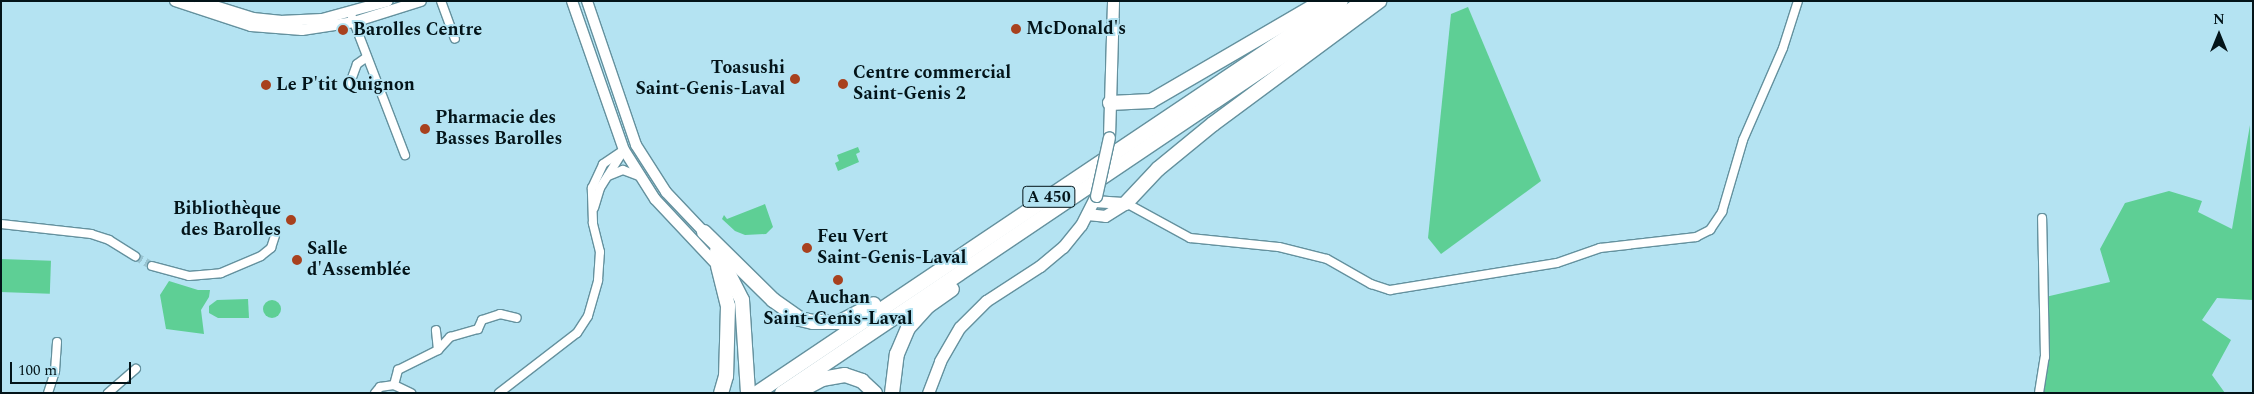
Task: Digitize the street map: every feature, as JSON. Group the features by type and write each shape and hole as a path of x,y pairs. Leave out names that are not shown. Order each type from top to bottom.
{"highway":[{"path":"1110,104 1151,101 1323,1"},
{"name":"A 450","path":"757,393 1341,1"},
{"name":"A 450","path":"782,393 1364,1"},
{"path":"1126,203 1158,169 1213,124 1379,1"},
{"path":"704,232 785,310 813,322 840,322 935,266 949,264"},
{"path":"704,232 742,300 746,319 748,386"},
{"path":"892,393 897,354 914,320 998,255 1003,244"},
{"path":"721,393 726,376 728,306 723,268"},
{"path":"797,393 822,379 845,375 862,381 875,393"}],"main road":[{"path":"928,393 940,362 960,327 986,301 1040,266 1063,246 1087,214 1095,199 1102,179 1109,138 1113,1"},
{"path":"1095,199 1126,203"},
{"path":"1087,214 1105,216 1126,203"}],"street":[{"path":"175,1 225,18 269,28 302,30 421,1"},
{"path":"199,1 253,18 280,21 352,17 388,1"},
{"path":"441,1 454,39"},
{"path":"572,1 608,109 624,150 655,199 723,268"},
{"path":"1126,203 1190,238 1279,247 1327,259 1371,284 1390,290 1557,263 1600,248 1696,237 1710,230 1722,212 1743,140 1782,48 1798,1"},
{"path":"589,5 630,133 648,168"},
{"path":"352,17 404,155"},
{"path":"350,86 357,64 367,57"},
{"path":"608,109 616,90"},
{"path":"593,215 600,188 624,150 630,133"},
{"path":"624,150 638,156 704,232"},
{"path":"500,393 577,333 588,316 598,280 600,252 593,215 592,188 602,164 624,150"},
{"path":"606,177 623,170 640,176"},
{"path":"2039,393 2045,357 2042,218"},
{"path":"1,224 70,230 109,240 134,256"},
{"path":"152,266 189,276 221,273 261,256 271,248 275,236"},
{"path":"394,385 398,370 438,350 450,337 478,329 482,320 500,314 517,318"},
{"path":"436,330 438,350"},
{"path":"48,393 56,371 57,342"},
{"path":"108,393 136,369"},
{"path":"375,393 380,387 394,385 411,393"}],"green space":[{"path":"1468,7 1541,181 1441,254 1428,238 1451,14"},
{"path":"2250,125 2253,300 2217,298 2202,320 2231,340 2212,375 2225,393 2039,393 2043,381 2041,298 2110,282 2100,249 2125,203 2169,191 2202,201 2198,212 2232,229"},
{"path":"858,147 860,152 856,154 859,162 838,171 835,163 839,161 837,155"},
{"path":"765,204 773,227 766,234 745,235 735,231 722,219 724,215 727,219"},
{"path":"1,259 51,261 50,294 1,292"},
{"path":"169,281 198,290 210,290 209,297 201,310 204,334 166,329 160,295"},
{"path":"248,299 249,318 218,318 209,313 209,306 217,300"},
{"path":"272,300 278,303 281,309 278,315 272,318 266,315 263,309 266,303"}],"tunnel":[{"path":"135,256 152,266"}],"place":[{"name":"McDonald's","path":"1016,29"},
{"name":"Barolles Centre","path":"343,30"},
{"name":"Toasushi Saint-Genis-Laval","path":"795,79"},
{"name":"Centre commercial Saint-Genis 2","path":"843,84"},
{"name":"Le P'tit Quignon","path":"266,85"},
{"name":"Pharmacie des Basses Barolles","path":"425,129"},
{"name":"Bibliothèque des Barolles","path":"291,220"},
{"name":"Feu Vert Saint-Genis-Laval","path":"807,248"},
{"name":"Salle d'Assemblée","path":"297,260"},
{"name":"Auchan Saint-Genis-Laval","path":"838,280"}]}
